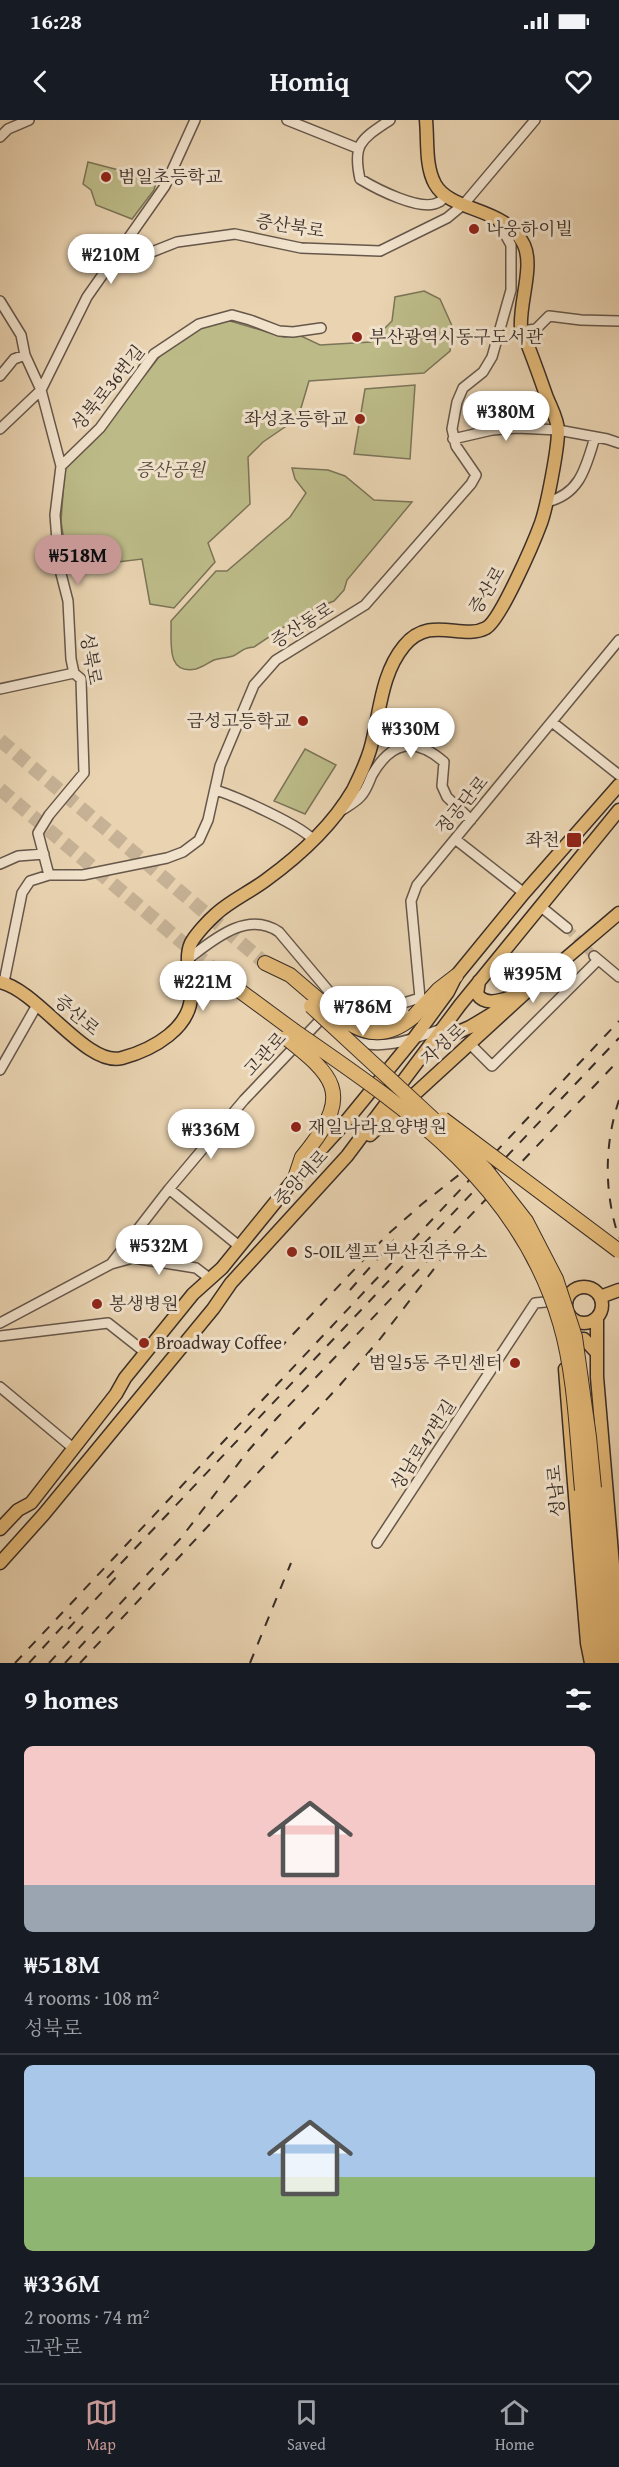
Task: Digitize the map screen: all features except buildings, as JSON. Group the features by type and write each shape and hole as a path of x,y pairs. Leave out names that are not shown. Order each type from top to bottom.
{"highway":[{"path":"265,963 315,1002 361,1031 384,1032 399,1028 409,1016 456,976"},
{"path":"245,994 289,1034 324,1070 330,1080 333,1101 331,1114 326,1126 302,1157 295,1178"},
{"path":"315,1002 465,1148 510,1198 526,1221 551,1269 570,1317 579,1357 588,1489"},
{"path":"289,1034 363,1078 412,1116 463,1161 488,1188 521,1235 549,1291 565,1343 588,1489"},
{"path":"406,1093 466,1134 619,1251"},
{"name":"성남로","path":"588,1489 597,1663"},
{"name":"성남로","path":"588,1489 611,1663"}],"main road":[{"path":"426,120 430,170 435,185 445,195"},
{"name":"증산로","path":"2,982 22,992 98,1057 117,1060 141,1052 175,1031 187,1015 192,995 188,959 191,944 216,914 267,880 314,840 338,813 354,789 370,749 377,709 391,670 402,649 419,634 433,630 477,632 489,627 542,520 558,430 522,331 520,314 528,260 524,245 512,228 495,216 445,195"},
{"name":"중앙대로","path":"0,1529 18,1510 31,1503 193,1294 222,1268 295,1178 398,1058 435,1011 456,976 524,893 619,784"},
{"name":"중앙대로","path":"0,1563 44,1514 213,1309 231,1283 347,1156 460,1005 619,810"},
{"path":"564,878 544,889 541,886 564,856 570,842"},
{"name":"자성로","path":"347,1156 470,1043 487,1022 524,994 619,913"},
{"path":"479,981 477,994 481,1000 488,1003 524,994"},
{"path":"460,1005 459,1014 463,1020 487,1022"},
{"path":"435,1011 437,1022 443,1029 470,1027"},
{"path":"398,1058 487,1022"},
{"path":"597,1318 586,1323 575,1321 570,1317 567,1312 567,1300 570,1295 579,1288 591,1289 600,1297 602,1308 597,1318 597,1353 619,1636 618,1663"},
{"path":"600,1297 619,1290"},
{"name":"성남로","path":"570,1317 566,1341 566,1398 587,1642 591,1663"},
{"path":"566,1341 573,1338 584,1339 597,1353"}],"street":[{"path":"0,138 8,129 29,120"},
{"path":"0,429 41,390 87,297 165,186 195,120"},
{"path":"287,120 357,148"},
{"path":"390,120 366,137 357,148 360,179 376,188 427,206 439,202 445,195"},
{"name":"증산북로","path":"105,271 177,242 225,235 254,238 301,248 380,251 431,227 464,204 535,120"},
{"path":"495,216 511,245 511,290 492,357 483,372 463,388 457,402 452,429 453,440 492,430 517,428 558,430 619,444"},
{"name":"성북로","path":"0,301 21,336 26,355 41,390 61,466 55,515 58,566 68,601 71,659 74,673 81,679 84,773 49,815 38,833 49,875"},
{"name":"성북로36번길","path":"61,466 100,428 154,354 199,324 232,315 279,331 293,332 321,328"},
{"path":"522,331 536,329 549,316 619,321"},
{"path":"0,376 14,360 26,355"},
{"path":"546,502 568,494 584,470 595,437"},
{"name":"증산동로","path":"49,875 83,875 167,858 183,852 199,840 208,820 220,766 254,685 276,660 365,605 471,484 476,475 453,440"},
{"name":"정공단로","path":"420,998 411,901 417,885 619,640"},
{"path":"0,689 74,673"},
{"path":"552,722 619,776"},
{"path":"338,813 361,796 377,767 389,753 399,746 408,745 432,752 444,762 442,786 447,797 471,820"},
{"path":"215,790 234,796 285,821 310,834 314,840"},
{"path":"455,839 524,893"},
{"path":"0,864 18,856 44,854"},
{"path":"2,982 22,893 30,881 49,875"},
{"path":"540,906 567,928"},
{"path":"188,959 213,940 239,926 254,923 268,924 279,932 349,1015 364,1024 382,1025 409,1016 420,998 429,991 439,989"},
{"path":"470,1043 492,1066 596,958 619,977"},
{"name":"고관로","path":"1,1319 111,1264 169,1189 267,1075 334,1006 400,1004 420,998"},
{"path":"0,1070 37,1005"},
{"path":"316,1023 361,1044 385,1045 443,1029"},
{"path":"169,1189 239,1246"},
{"path":"111,1264 132,1258 196,1268 209,1278"},
{"name":"성남로47번길","path":"377,1544 535,1303 567,1300"},
{"path":"0,1336 108,1323 146,1353"},
{"path":"0,1387 73,1448"}],"green space":[{"path":"88,162 157,180 154,190 132,219 96,205 91,190 83,184"},
{"name":"증산공원","path":"424,291 440,299 453,328 450,351 424,373 309,381 298,418 263,442 248,457 250,504 208,543 215,562 174,608 150,604 142,559 68,568 61,521 65,466 91,444 163,352 196,330 227,320 284,337 299,335 320,345 371,342 392,321 395,297"},
{"path":"415,385 410,459 354,454 365,389"},
{"path":"292,468 328,470 345,476 374,500 412,502 347,580 344,590 334,601 308,611 254,647 244,649 233,656 214,660 196,669 179,667 172,655 171,621 216,571 227,571 290,517 306,493 295,479"},
{"path":"305,749 336,765 305,814 274,801"}],"tunnel":[{"path":"0,740 265,963"},
{"path":"0,789 240,991"},
{"path":"567,928 594,956"}],"railway":[{"path":"15,1663 619,1021"},
{"path":"107,1578 619,1038"},
{"path":"65,1663 181,1538 248,1451 277,1418 619,1060"},
{"path":"619,1100 608,1152 608,1186 619,1238"},
{"path":"279,1349 387,1235 474,1163"},
{"path":"350,1290 394,1240"},
{"path":"80,1663 340,1385 380,1339 447,1252"},
{"path":"250,1663 291,1563"},
{"path":"68,1629 119,1574"},
{"path":"29,1663 71,1617"},
{"path":"49,1663 86,1623"}],"place":[{"name":"범일초등학교","path":"106,177"},
{"name":"나웅하이빌","path":"474,229"},
{"name":"부산광역시동구도서관","path":"357,337"},
{"name":"좌성초등학교","path":"360,419"},
{"name":"금성고등학교","path":"303,721"},
{"name":"좌천","path":"574,840"},
{"name":"재일나라요양병원","path":"296,1127"},
{"name":"S-OIL셀프 부산진주유소","path":"292,1252"},
{"name":"봉생병원","path":"97,1304"},
{"name":"Broadway Coffee","path":"144,1343"},
{"name":"범일5동 주민센터","path":"515,1363"}]}
